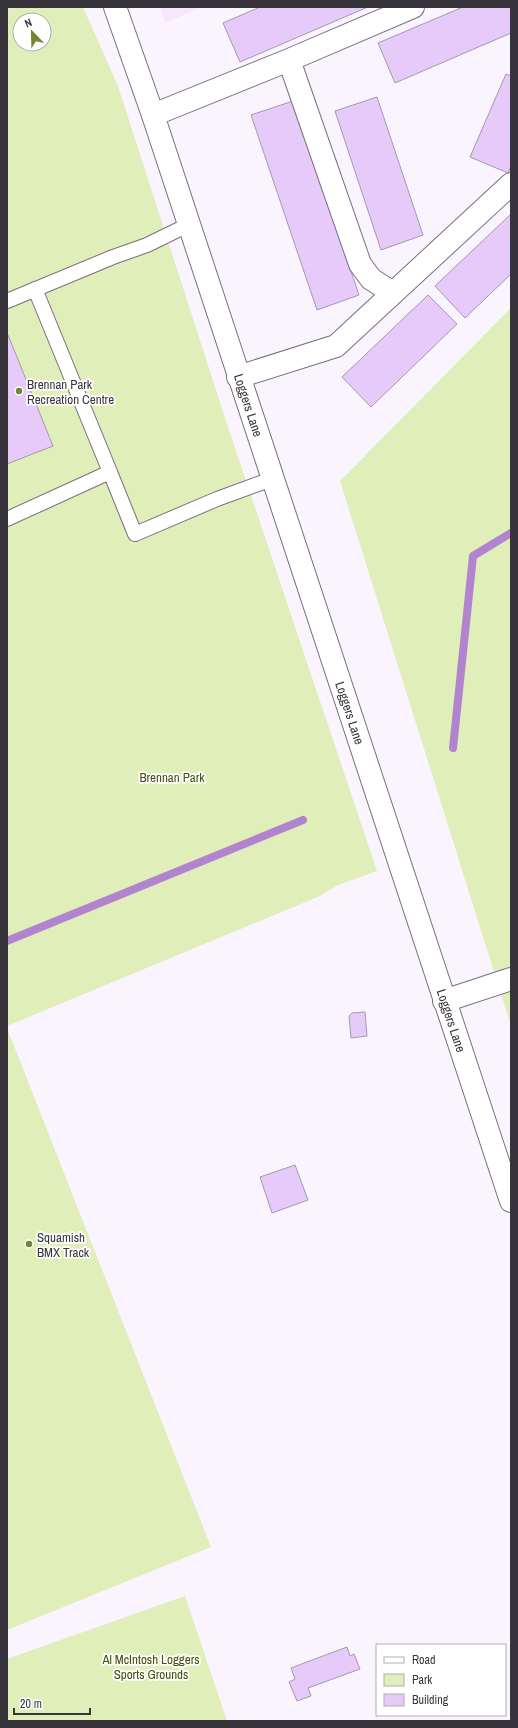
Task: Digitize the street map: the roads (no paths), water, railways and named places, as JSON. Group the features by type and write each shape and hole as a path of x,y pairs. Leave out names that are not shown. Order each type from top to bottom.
{"street":[{"name":"Loggers Lane","path":"115,7 153,115 238,377 511,1201"},
{"path":"153,115 289,60 413,7"},
{"path":"289,60 360,264 371,279 393,293"},
{"path":"238,377 336,346 511,184"},
{"path":"444,1001 511,979"}],"lane":[{"path":"7,301 113,257 147,245 188,225"},
{"path":"35,290 135,534 217,499 272,479"},
{"path":"7,519 110,472"}],"waterway":[{"path":"453,748 473,556 511,533"},
{"path":"7,941 303,820"}],"place":[{"name":"Brennan Park Recreation Centre","path":"19,391"},
{"name":"Squamish BMX Track","path":"29,1244"}],"park label":[{"name":"Brennan Park","path":"172,777"},
{"name":"Al McIntosh Loggers Sports Grounds","path":"151,1666"}]}
